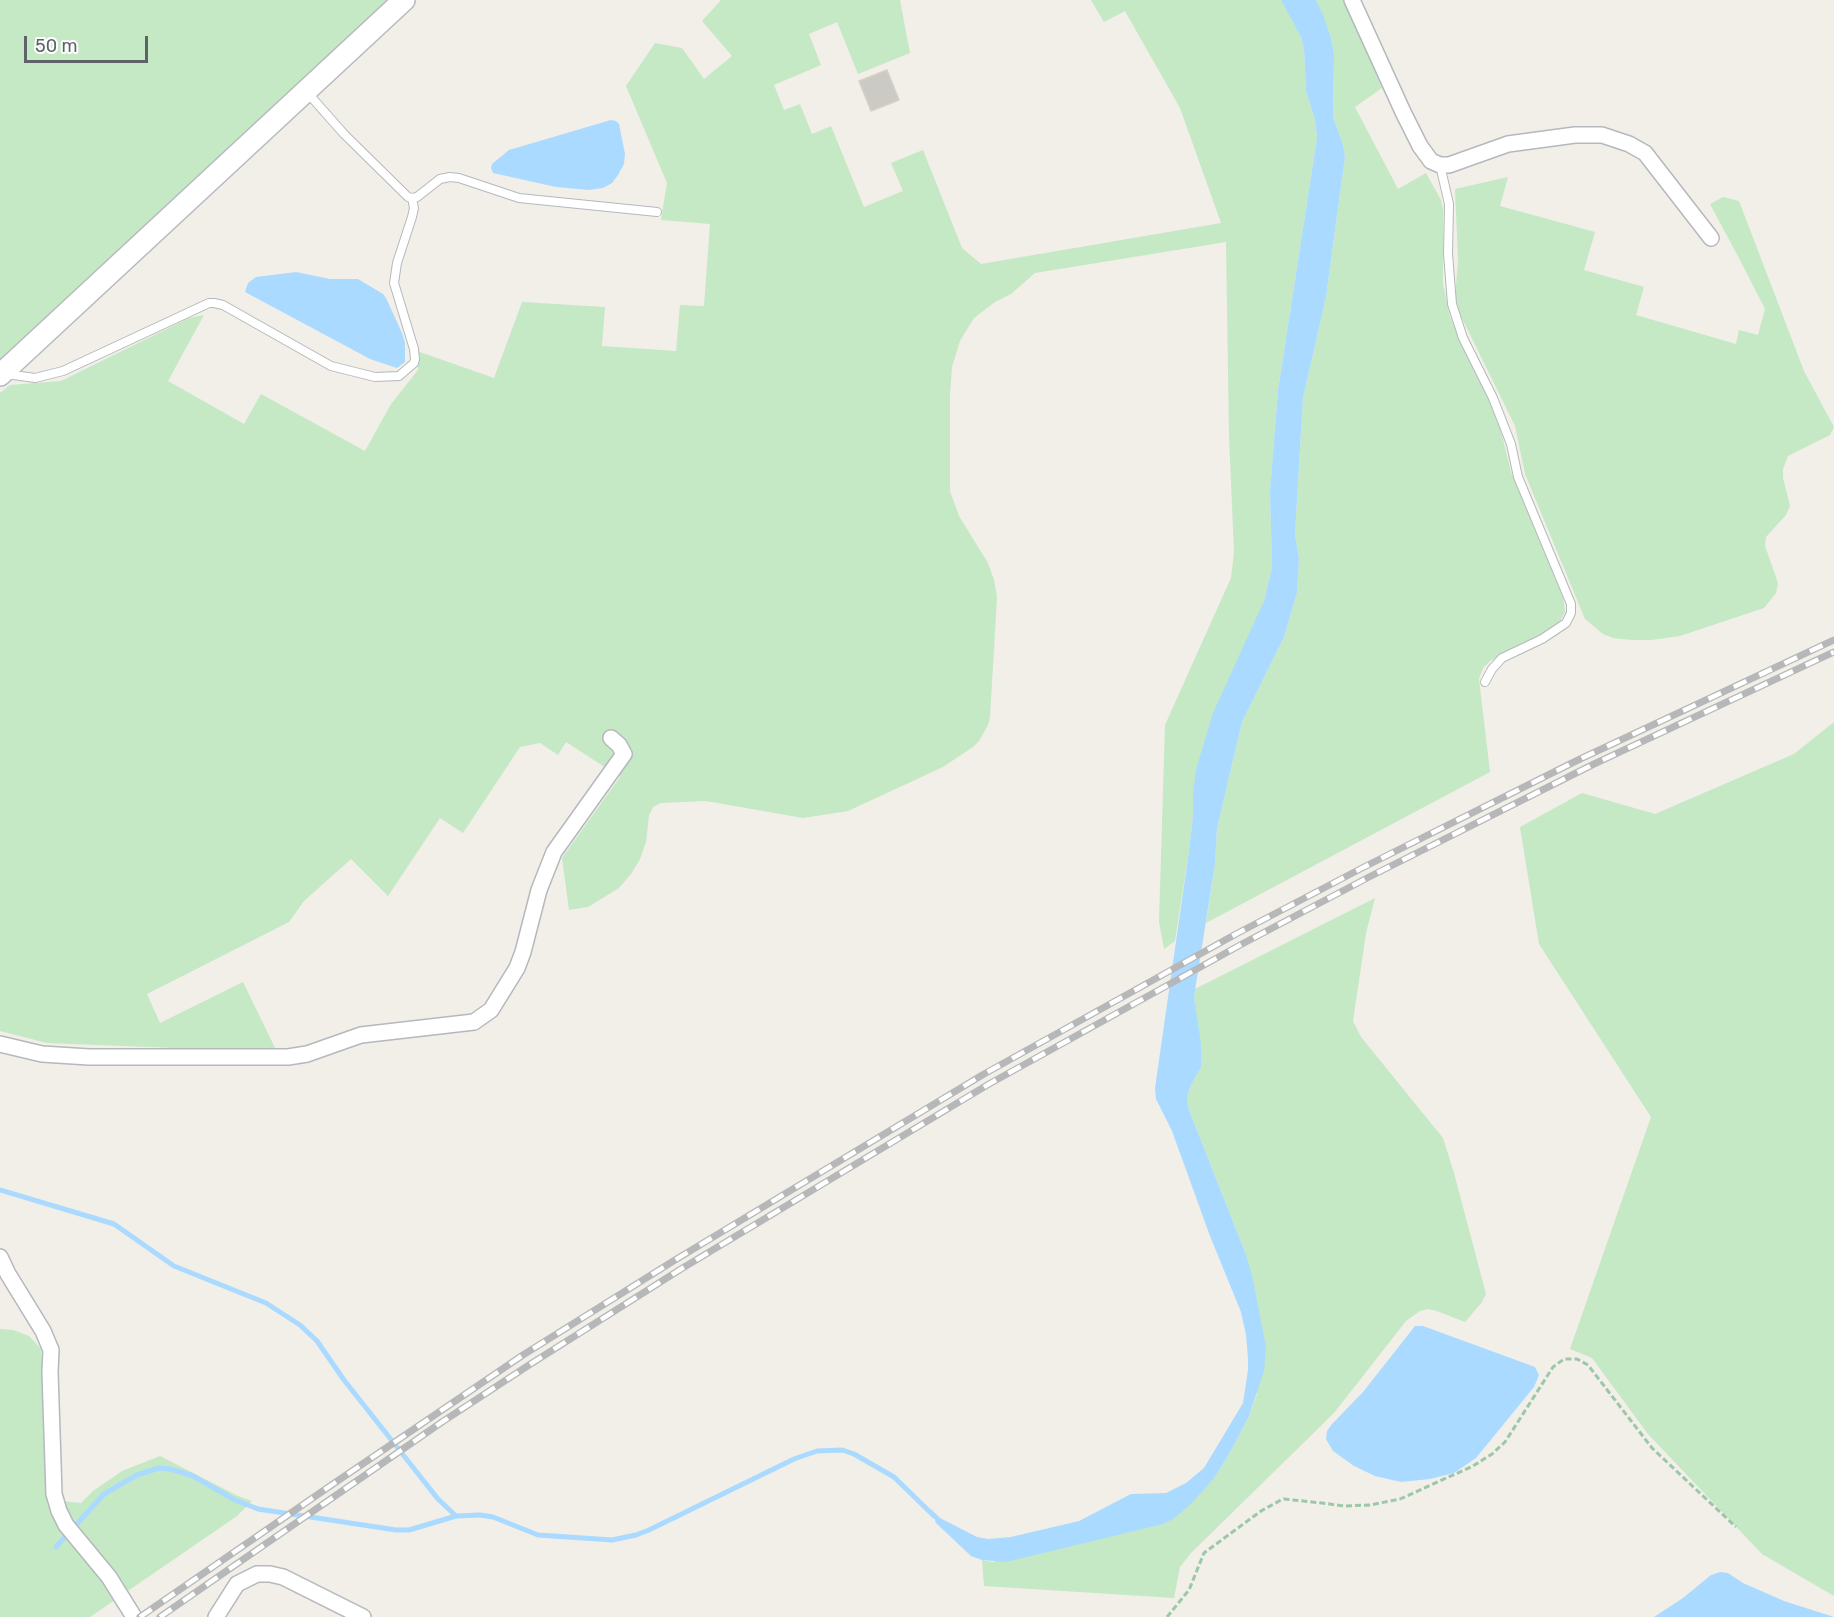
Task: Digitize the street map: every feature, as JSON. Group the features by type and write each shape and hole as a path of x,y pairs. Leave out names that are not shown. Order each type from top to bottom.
{"street":[{"path":"1,374 404,0"},
{"path":"1352,0 1420,146 1431,161 1440,165 1449,165 1508,144 1575,135 1602,135 1629,144 1645,153 1711,238"},
{"path":"0,1044 42,1054 89,1057 288,1057 307,1054 362,1035 474,1022 491,1010 518,968 539,890 554,852 624,754 611,738"},
{"path":"0,1257 43,1331 51,1350 54,1494 59,1511 66,1524 109,1577 134,1617"},
{"path":"216,1617 237,1584 257,1574 270,1574 283,1577 363,1617"}],"lane":[{"path":"306,91 351,141 404,194 412,198"},
{"path":"1440,165 1449,204 1452,304 1463,338 1511,444 1518,477 1571,604 1571,613 1566,623 1542,639 1502,658 1492,669 1485,682"},
{"path":"412,198 440,179 450,177 519,198 657,212"},
{"path":"1,374 35,378 63,371 209,303 214,303 224,305 331,366 375,377 399,376 414,363 415,358 394,283 397,263 412,218 414,208 412,198"}],"path":[{"path":"1167,1617 1189,1590 1198,1565 1207,1550 1261,1511 1281,1500 1344,1506 1370,1505 1400,1499 1473,1466 1492,1454 1505,1442 1553,1367 1564,1359 1577,1359 1588,1365 1652,1448 1736,1527"}],"green space":[{"path":"0,0 387,0 0,359"},
{"path":"721,0 900,0 910,53 858,74 837,22 809,34 821,65 774,85 784,110 800,104 812,134 831,126 864,207 903,191 891,163 923,150 962,248 981,264 1221,223 1180,108 1125,11 1104,22 1091,0 1281,0 1294,21 1304,49 1306,91 1315,120 1317,138 1278,390 1270,491 1272,567 1264,601 1193,793 1189,851 1175,941 1164,949 1159,922 1165,725 1231,578 1234,552 1229,435 1226,242 1035,273 1011,294 995,302 974,318 960,341 952,367 950,394 950,491 959,516 988,563 997,597 988,725 973,747 943,767 848,811 803,818 706,801 661,803 653,807 649,815 646,842 640,859 619,888 588,907 569,910 562,858 620,777 566,742 558,755 540,743 520,747 463,833 440,818 388,896 351,859 304,901 289,922 147,994 160,1023 243,982 277,1052 47,1043 0,1031 0,393 10,385 61,381 189,318 204,315 168,381 244,424 261,394 365,451 391,404 418,370 417,351 494,378 522,302 605,307 602,346 676,351 680,305 704,306 710,224 661,220 667,183 626,86 655,43 682,48 704,79 732,56 702,21"},
{"path":"1316,0 1344,0 1382,88 1355,107 1398,189 1426,173 1441,200 1443,284 1450,317 1498,418 1511,472 1563,598 1565,612 1558,625 1550,631 1490,661 1483,668 1479,679 1490,772 1206,923 1215,864 1217,829 1242,722 1284,637 1297,593 1299,558 1295,534 1303,398 1326,297 1345,157 1343,144 1333,117 1334,56 1331,38"},
{"path":"1508,177 1500,206 1595,232 1584,270 1644,287 1636,315 1736,344 1739,330 1758,335 1765,309 1710,204 1723,197 1739,201 1804,371 1834,427 1830,435 1788,456 1783,469 1783,478 1790,506 1786,515 1766,537 1765,546 1778,583 1776,593 1764,608 1680,636 1651,640 1613,638 1603,634 1585,619 1525,474 1515,426 1457,308 1455,299 1458,260 1455,189"},
{"path":"1834,722 1834,1596 1762,1554 1648,1434 1592,1358 1570,1349 1651,1117 1539,944 1520,827 1582,793 1655,814 1794,754"},
{"path":"1375,898 1366,933 1353,1021 1361,1037 1443,1138 1486,1294 1482,1302 1465,1322 1428,1309 1420,1311 1406,1321 1334,1413 1191,1553 1180,1567 1174,1598 984,1586 982,1560 993,1562 1215,1477 1233,1447 1257,1394 1245,1252 1189,1110 1187,1098 1201,1067 1195,989"},
{"path":"0,1329 13,1330 29,1336 41,1349 50,1500 81,1503 93,1491 122,1471 160,1456 252,1501 237,1516 90,1617 0,1617"}],"water":[{"path":"1281,0 1316,0 1323,15 1334,55 1333,117 1343,144 1345,157 1326,297 1303,398 1295,534 1299,558 1297,593 1284,637 1242,722 1217,829 1215,864 1194,997 1201,1044 1201,1067 1187,1098 1189,1110 1252,1275 1266,1347 1264,1371 1249,1416 1215,1477 1191,1504 1173,1519 1163,1524 1006,1562 982,1560 971,1556 936,1523 931,1509 940,1518 977,1537 988,1539 1011,1537 1079,1521 1131,1494 1166,1493 1186,1483 1204,1468 1243,1403 1248,1358 1241,1312 1210,1236 1172,1131 1156,1099 1155,1088 1189,851 1196,770 1213,713 1264,601 1272,567 1270,491 1278,390 1317,138 1315,120 1306,91 1304,49 1301,37"},
{"path":"611,120 619,124 625,154 624,164 612,183 603,188 589,190 556,187 493,173 492,164 509,150"},
{"path":"296,272 330,279 358,279 383,294 402,333 405,343 405,362 397,368 370,359 245,292 248,283 256,277"},
{"path":"1415,1326 1423,1326 1535,1367 1539,1375 1534,1387 1476,1458 1454,1473 1430,1479 1401,1482 1375,1476 1354,1466 1333,1451 1326,1439 1327,1431 1332,1424 1363,1392"},
{"path":"1720,1572 1728,1573 1743,1583 1784,1601 1834,1617 1654,1617 1683,1598 1711,1575"}],"building":[{"path":"887,70 899,100 871,111 859,81"}],"waterway":[{"path":"0,1190 114,1224 174,1266 266,1303 300,1325 317,1341 344,1380 438,1499 456,1516"},
{"path":"56,1547 104,1494 137,1475 159,1468 193,1476 235,1500 258,1509 396,1530 409,1530 456,1516 480,1515 493,1517 538,1535 612,1540 649,1530 794,1459 817,1451 842,1450 854,1454 894,1477 934,1516"}],"railway":[{"path":"140,1617 523,1355 675,1260 984,1074 1236,934 1364,867 1578,760 1834,640"},
{"path":"160,1617 442,1422 529,1365 681,1269 989,1084 1242,944 1369,877 1594,764 1834,652"}]}
